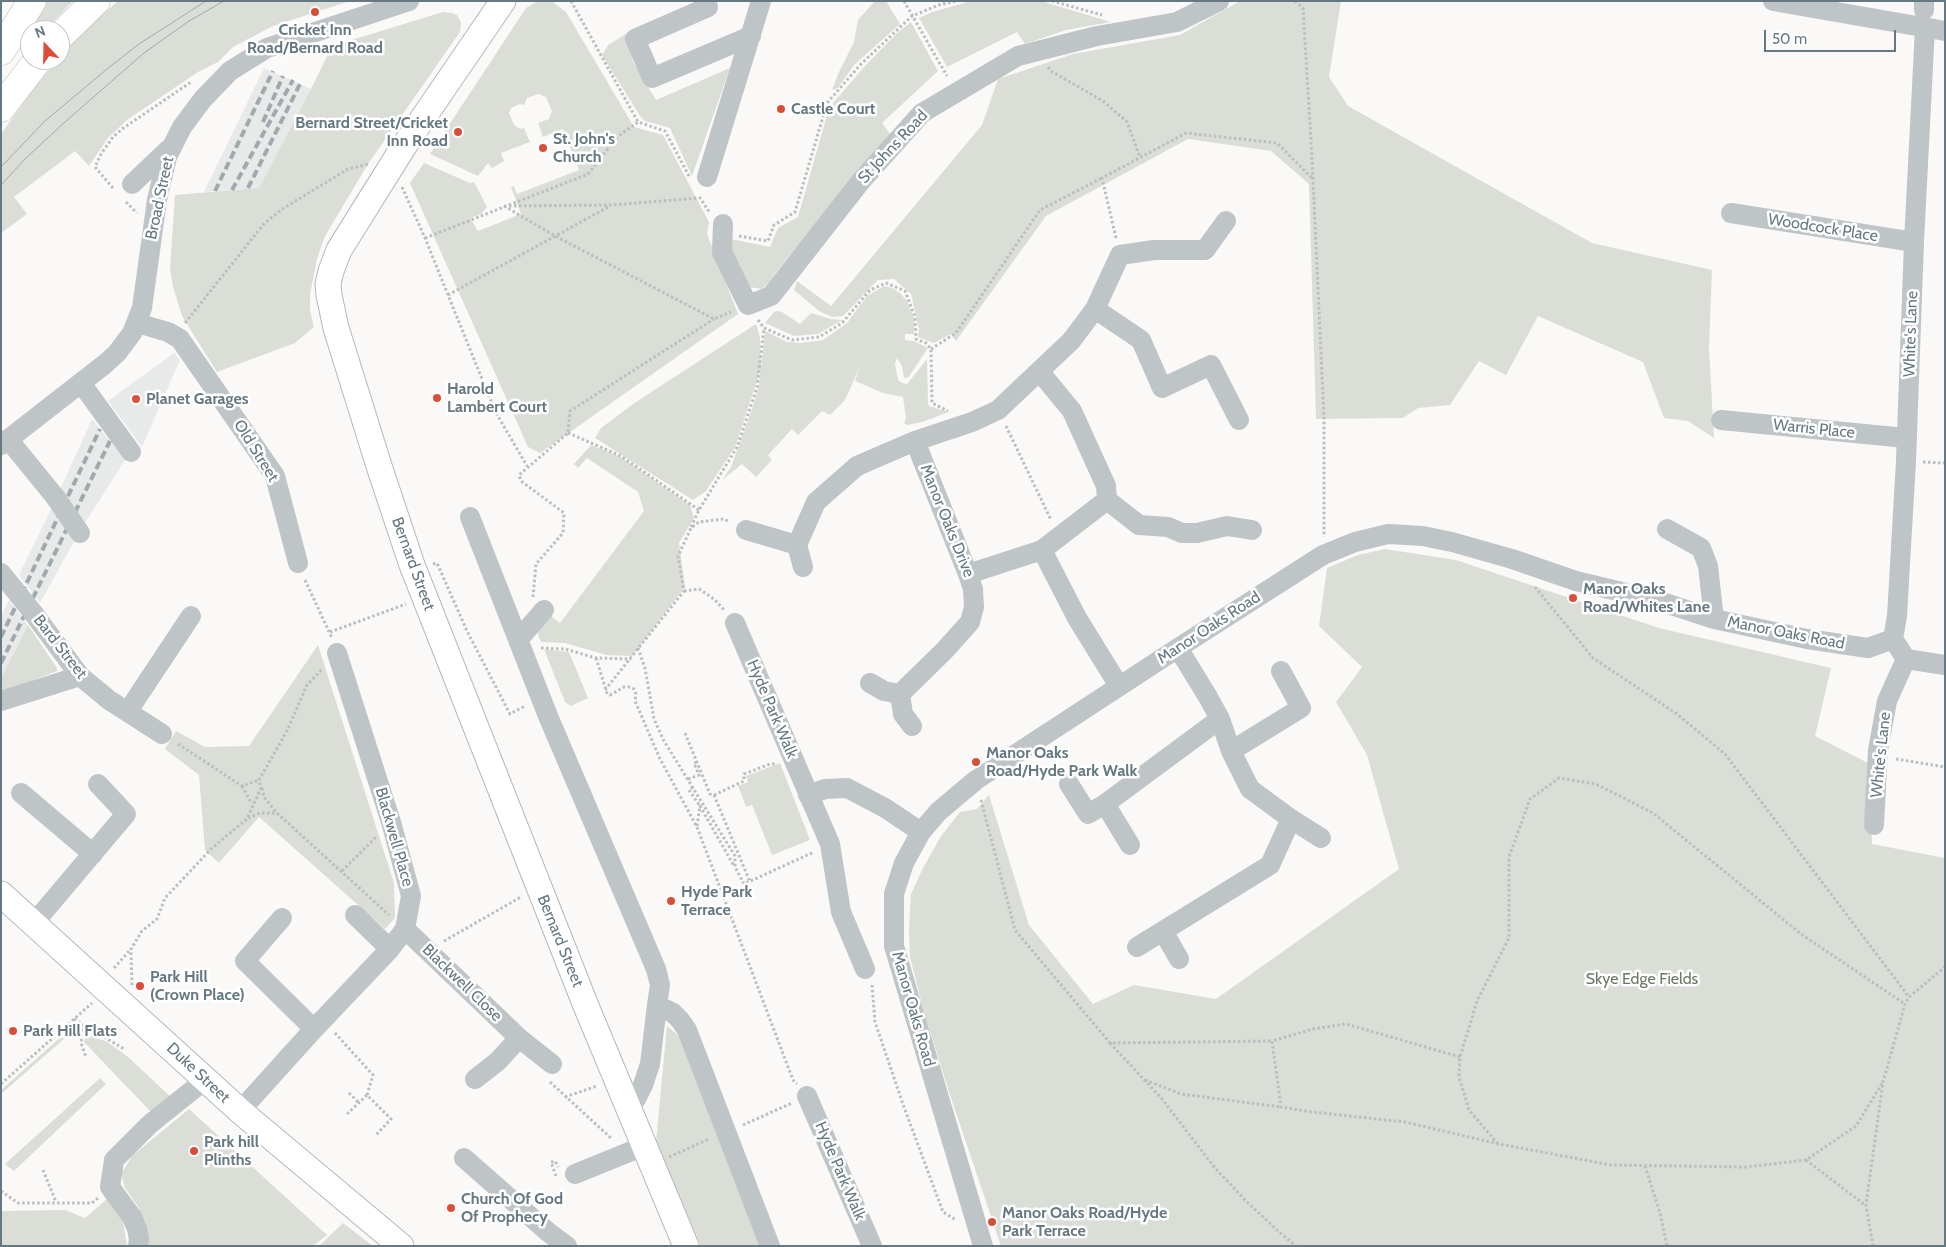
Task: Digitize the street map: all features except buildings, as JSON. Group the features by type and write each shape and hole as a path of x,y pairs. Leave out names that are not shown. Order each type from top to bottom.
{"highway":[{"path":"1,51 32,1"},
{"path":"70,26 96,1"},
{"path":"1,108 30,70"}],"main road":[{"path":"477,39 482,23 480,1"},
{"name":"Bernard Street","path":"502,1 477,39 384,164 334,261 328,284 328,295 336,328 380,469 424,597 617,1079 626,1105 633,1150 654,1166 686,1246"},
{"name":"Duke Street","path":"1,894 240,1111 401,1246"}],"street":[{"name":"Broad Street","path":"5,442 81,384 117,353 137,323 142,308 159,193 171,148 196,107 230,71 267,48 409,1"},
{"path":"698,182 761,1"},
{"name":"St Johns Road","path":"748,306 771,296 861,181 922,113 1018,56 1097,36 1177,22 1219,1"},
{"path":"1773,1 1924,13 1945,31"},
{"path":"708,7 635,39 652,78 750,36"},
{"name":"White's Lane","path":"1893,639 1897,616 1906,438 1924,13"},
{"path":"122,190 171,148"},
{"name":"Woodcock Place","path":"1731,213 1914,242"},
{"path":"802,567 797,545 816,502 858,466 915,441 972,422 998,410 1071,341 1095,309 1120,255 1154,250 1205,250 1226,221"},
{"path":"723,229 722,252 748,306"},
{"path":"1095,309 1141,340 1162,388 1211,365 1239,420"},
{"path":"137,323 176,335"},
{"name":"Old Street","path":"176,335 185,344 275,476 298,563"},
{"path":"1040,372 1072,411 1106,486 1107,500 1138,525 1168,527 1182,533 1197,533 1227,526 1252,530"},
{"path":"81,384 131,452"},
{"name":"Warris Place","path":"1720,420 1906,438"},
{"name":"Manor Oaks Drive","path":"900,694 944,651 970,622 974,607 973,589 968,574 915,441"},
{"path":"5,442 56,498 80,533"},
{"path":"968,574 1042,550 1107,500"},
{"path":"470,517 548,716 656,969 660,985 650,1064 636,1099 626,1105"},
{"path":"1668,529 1701,548 1708,566 1714,619"},
{"path":"746,530 797,545"},
{"name":"Manor Oaks Road","path":"982,1241 894,946 894,894 904,863 921,832 938,812 976,780 1323,555 1355,542 1388,534 1423,536 1452,542 1512,559 1576,581 1659,601 1714,619 1807,639 1868,648 1893,639"},
{"path":"1042,550 1077,618 1119,686"},
{"name":"Bard Street","path":"7,581 80,676 109,700 162,734"},
{"path":"518,640 544,610"},
{"path":"128,712 191,616"},
{"name":"Hyde Park Walk","path":"734,623 830,844 841,912 865,969"},
{"path":"1893,639 1906,658 1945,665"},
{"path":"1178,648 1220,719 1231,751 1250,789 1291,820 1321,838"},
{"name":"Blackwell Place","path":"240,1111 390,949 405,930 411,896 391,822 337,653"},
{"name":"White's Lane","path":"1874,825 1878,756 1887,701 1906,658"},
{"path":"1231,751 1301,708 1281,671"},
{"path":"1,701 80,676"},
{"path":"870,683 884,691 900,694 903,714 912,726"},
{"path":"1068,784 1088,814 1105,804 1220,719"},
{"path":"34,923 126,814 98,784"},
{"path":"808,796 825,789 847,788 885,808 921,832"},
{"path":"21,793 93,854"},
{"path":"1105,804 1130,845"},
{"path":"1137,947 1270,866 1291,820"},
{"path":"355,915 390,949"},
{"path":"282,918 245,961 318,1025"},
{"name":"Blackwell Close","path":"405,930 519,1038 552,1064"},
{"path":"1163,931 1180,959"},
{"path":"657,1005 673,1013 687,1030 770,1246"},
{"path":"475,1079 498,1061 519,1038"},
{"path":"138,1246 137,1229 132,1217 110,1187 114,1160 150,1124 205,1080"},
{"name":"Hyde Park Walk","path":"808,1096 872,1246"},
{"path":"575,1174 633,1150"},
{"path":"464,1158 543,1239 567,1246"}],"path":[{"path":"571,1 638,122 665,131 698,182 700,198 723,229 768,240 774,225 795,212 827,103 861,64 912,16 939,5 956,1"},
{"path":"904,1 956,92"},
{"path":"1052,1 1110,17"},
{"path":"1295,1 1302,8 1313,179 1324,418 1323,555"},
{"path":"1038,51 1051,71 1103,101 1127,122 1140,157"},
{"path":"142,217 122,190 95,167 101,154 122,128 192,82"},
{"path":"425,238 588,174 617,137 638,122"},
{"path":"931,349 956,333 1040,210 1186,133 1277,143 1313,179"},
{"path":"176,335 263,225 272,217 348,168 384,164 425,238 496,411 528,466"},
{"path":"1102,178 1120,255"},
{"path":"504,206 611,205 700,198"},
{"path":"448,295 611,205"},
{"path":"504,206 555,236 714,319"},
{"path":"511,621 530,613 536,564 563,533 564,513 521,481 519,475 568,433 570,411 714,319 748,306 764,328 792,340 819,337 842,323 870,290 886,283 905,291 915,317 916,339 926,343 931,349 932,403 972,422"},
{"path":"684,590 678,556 699,510 737,447 757,387 764,328"},
{"path":"998,410 1060,537"},
{"path":"568,433 621,456 699,510"},
{"path":"691,528 699,522 724,519 746,530"},
{"path":"1512,559 1593,658 1677,714 1725,754 1909,997"},
{"path":"242,786 259,780 287,731 307,685 337,653 330,632 298,563"},
{"path":"412,565 437,564 467,631 510,714 523,707 520,698"},
{"path":"605,690 684,590 699,589 714,599"},
{"path":"330,632 424,597"},
{"path":"543,647 566,649 596,658 631,659"},
{"path":"638,648 645,668 654,719 664,741 735,856 734,868"},
{"path":"596,658 605,690 610,695 624,687 630,686 634,689 636,694 635,701 660,759 697,827 793,1080 808,1096 764,1116"},
{"path":"685,733 710,794 714,795 750,882"},
{"path":"162,734 242,786 253,804"},
{"path":"1878,756 1945,767"},
{"path":"688,779 699,775 694,763 697,762"},
{"path":"714,795 744,781 744,774 770,764 795,764"},
{"path":"1499,1144 1469,1110 1459,1077 1460,1057 1477,1001 1509,938 1509,857 1530,799 1559,778 1596,784 1653,813 1802,934 1905,1004"},
{"path":"259,780 264,796 277,813 405,930"},
{"path":"976,780 1015,930 1110,1043 1162,1099 1215,1168 1246,1201 1296,1246"},
{"path":"693,787 689,790 744,884 830,844"},
{"path":"247,818 261,788"},
{"path":"697,827 700,806"},
{"path":"100,983 131,949 142,931 157,919 165,898 212,848 247,818 260,813 277,813"},
{"path":"342,871 391,822"},
{"path":"428,950 539,888"},
{"path":"131,949 133,1014"},
{"path":"1872,1246 1866,1206 1883,1082 1905,1004 1909,997 1945,968"},
{"path":"865,969 872,981 876,1022 904,1107 943,1212 982,1241"},
{"path":"1,1084 84,1011"},
{"path":"74,1019 124,1049"},
{"path":"83,1024 81,1043 86,1057"},
{"path":"1110,1043 1272,1041 1313,1029 1346,1024 1460,1057"},
{"path":"318,1025 373,1075 367,1095 347,1114"},
{"path":"1272,1041 1281,1107"},
{"path":"552,1064 544,1076 564,1097 618,1145 633,1150"},
{"path":"564,1097 617,1079"},
{"path":"1143,1079 1181,1094 1312,1112 1405,1122 1499,1144 1611,1165 1746,1167 1806,1160 1856,1126 1883,1082"},
{"path":"349,1093 359,1103"},
{"path":"367,1095 392,1119 375,1136"},
{"path":"678,1151 699,1143"},
{"path":"1806,1160 1866,1206"},
{"path":"1645,1166 1660,1213 1667,1246"},
{"path":"43,1170 56,1202"},
{"path":"1,1191 18,1203 92,1203 110,1187"}],"shaded area":[{"path":"264,68 311,89 259,188 204,192"},
{"name":"Planet Garages","path":"174,353 180,360 142,447 108,401"},
{"path":"92,419 125,460 83,526 59,492"},
{"path":"53,505 76,538 40,603 19,575"},
{"path":"9,600 28,625 1,678 1,616"}],"green space":[{"path":"46,1 73,1 55,20 34,20"},
{"path":"118,1 350,1 273,26 233,47 218,62 198,72 127,120 108,138 89,166 75,151 14,197 27,214 1,233 1,134 49,70 70,70 70,46"},
{"path":"875,1 886,1 900,24 854,65 838,88 832,90 854,42 858,20"},
{"path":"971,1 1041,1 1111,22 1066,30 1025,44 1017,32 947,67 919,18 932,12"},
{"path":"1240,1 1341,1 1329,77 1348,106 1592,243 1712,270 1709,348 1714,438 1688,421 1664,418 1643,362 1538,316 1506,375 1479,361 1450,405 1418,408 1403,418 1316,419 1309,184 1271,151 1188,139 1046,216 956,341 951,334 934,343 918,337 919,330 911,294 894,279 878,280 843,316 832,317 819,311 794,290 797,281 831,306 982,125 998,79 1073,54 1180,35"},
{"path":"536,2 553,2 566,12 634,127 663,135 709,222 707,234 738,314 540,453 528,447 410,183 424,163 470,183 474,182 487,207 481,214 470,218 478,231 521,214 511,187 514,186 517,194 579,170 563,129 543,137 538,123 549,119 552,111 546,97 538,94 527,98 524,105 520,104 511,108 509,113 514,125 520,129 524,128 530,142 501,153 504,161 492,168 488,163 478,176 430,154 526,8"},
{"path":"443,12 457,15 461,22 460,32 368,164 325,236 317,259 310,294 310,311 314,327 295,343 217,372 182,316 173,287 170,268 175,195 259,188 332,46"},
{"path":"911,22 938,71 882,123 891,135 769,282 762,289 749,287 726,238 770,247 778,228 798,217 827,115 833,103 864,67 897,33"},
{"path":"626,34 633,62 656,100 730,68 692,176 670,128 645,121 640,116 602,55 608,45"},
{"path":"884,286 900,293 907,301 914,319 914,334 905,334 905,340 914,341 928,348 908,378 904,378 902,366 897,358 895,364 898,380 907,384 927,359 928,404 929,406 949,412 922,422 907,425 904,423 906,418 903,397 883,393 855,381 861,364 845,400 830,415 822,411 798,435 792,429 768,455 772,460 756,477 742,464 722,480 731,467 752,409 759,385 760,371 735,447 706,491 693,500 595,438 601,428 636,402 756,324 760,337 761,369 765,331 787,342 801,343 823,340 847,323 867,296"},
{"path":"777,311 782,312 800,324 811,313 842,320 818,334 794,336 765,323"},
{"path":"591,445 619,456 690,505 694,518 679,543 685,587 632,656 606,655 565,643 541,642 538,635 540,622 545,611 560,623 644,511 638,492 587,458 578,468 574,464"},
{"name":"Skye Edge Fields","path":"1385,549 1456,560 1659,628 1831,668 1815,736 1870,764 1872,844 1945,858 1945,1246 1001,1246 950,1095 924,1012 910,957 911,894 922,870 941,836 960,812 977,809 989,795 1029,925 1093,1004 1134,985 1216,999 1399,869 1367,755 1336,702 1362,667 1319,626 1327,568 1358,555"},
{"path":"28,625 57,668 57,671 1,693 1,678"},
{"path":"318,645 394,883 395,918 385,929 259,817 219,863 205,850 199,775 165,749 176,731 205,747 249,746"},
{"path":"544,649 569,652 588,698 571,706 565,702"},
{"path":"780,763 810,840 772,855 752,805 746,807 738,786 748,782 746,776"},
{"path":"667,1026 680,1037 763,1246 701,1246 656,1142"},
{"path":"71,1028 73,1031 1,1094 1,1090"},
{"path":"86,1035 106,1041 128,1057 173,1099 159,1111 150,1111 84,1042"},
{"path":"100,1078 106,1084 14,1171 5,1164"},
{"path":"189,1109 327,1235 313,1246 149,1246 139,1208 125,1188 121,1174 132,1156"},
{"path":"107,1199 122,1214 127,1246 1,1246 1,1211 65,1210 85,1218"},
{"path":"343,1223 373,1246 319,1246"}],"tram line":[{"path":"1,167 45,121 107,69 139,44 206,1"},
{"path":"1,185 25,159 66,121 144,53 189,21 224,1"}],"railway":[{"path":"215,191 273,71"},
{"path":"263,122 283,76"},
{"path":"232,190 293,80"},
{"path":"248,188 300,84"},
{"path":"1,637 100,429"},
{"path":"1,663 110,441"}],"place":[{"name":"Cricket Inn Road/Bernard Road","path":"315,12"},
{"name":"Castle Court","path":"781,109"},
{"name":"Bernard Street/Cricket Inn Road","path":"458,132"},
{"name":"St. John's Church","path":"543,148"},
{"name":"Harold Lambert Court","path":"437,398"},
{"name":"Planet Garages","path":"136,399"},
{"name":"Manor Oaks Road/Whites Lane","path":"1573,598"},
{"name":"Manor Oaks Road/Hyde Park Walk","path":"976,762"},
{"name":"Hyde Park Terrace","path":"671,901"},
{"name":"Park Hill (Crown Place)","path":"140,986"},
{"name":"Park Hill Flats","path":"13,1031"},
{"name":"Park hill Plinths","path":"194,1151"},
{"name":"Church Of God Of Prophecy","path":"451,1208"},
{"name":"Manor Oaks Road/Hyde Park Terrace","path":"992,1222"}]}
